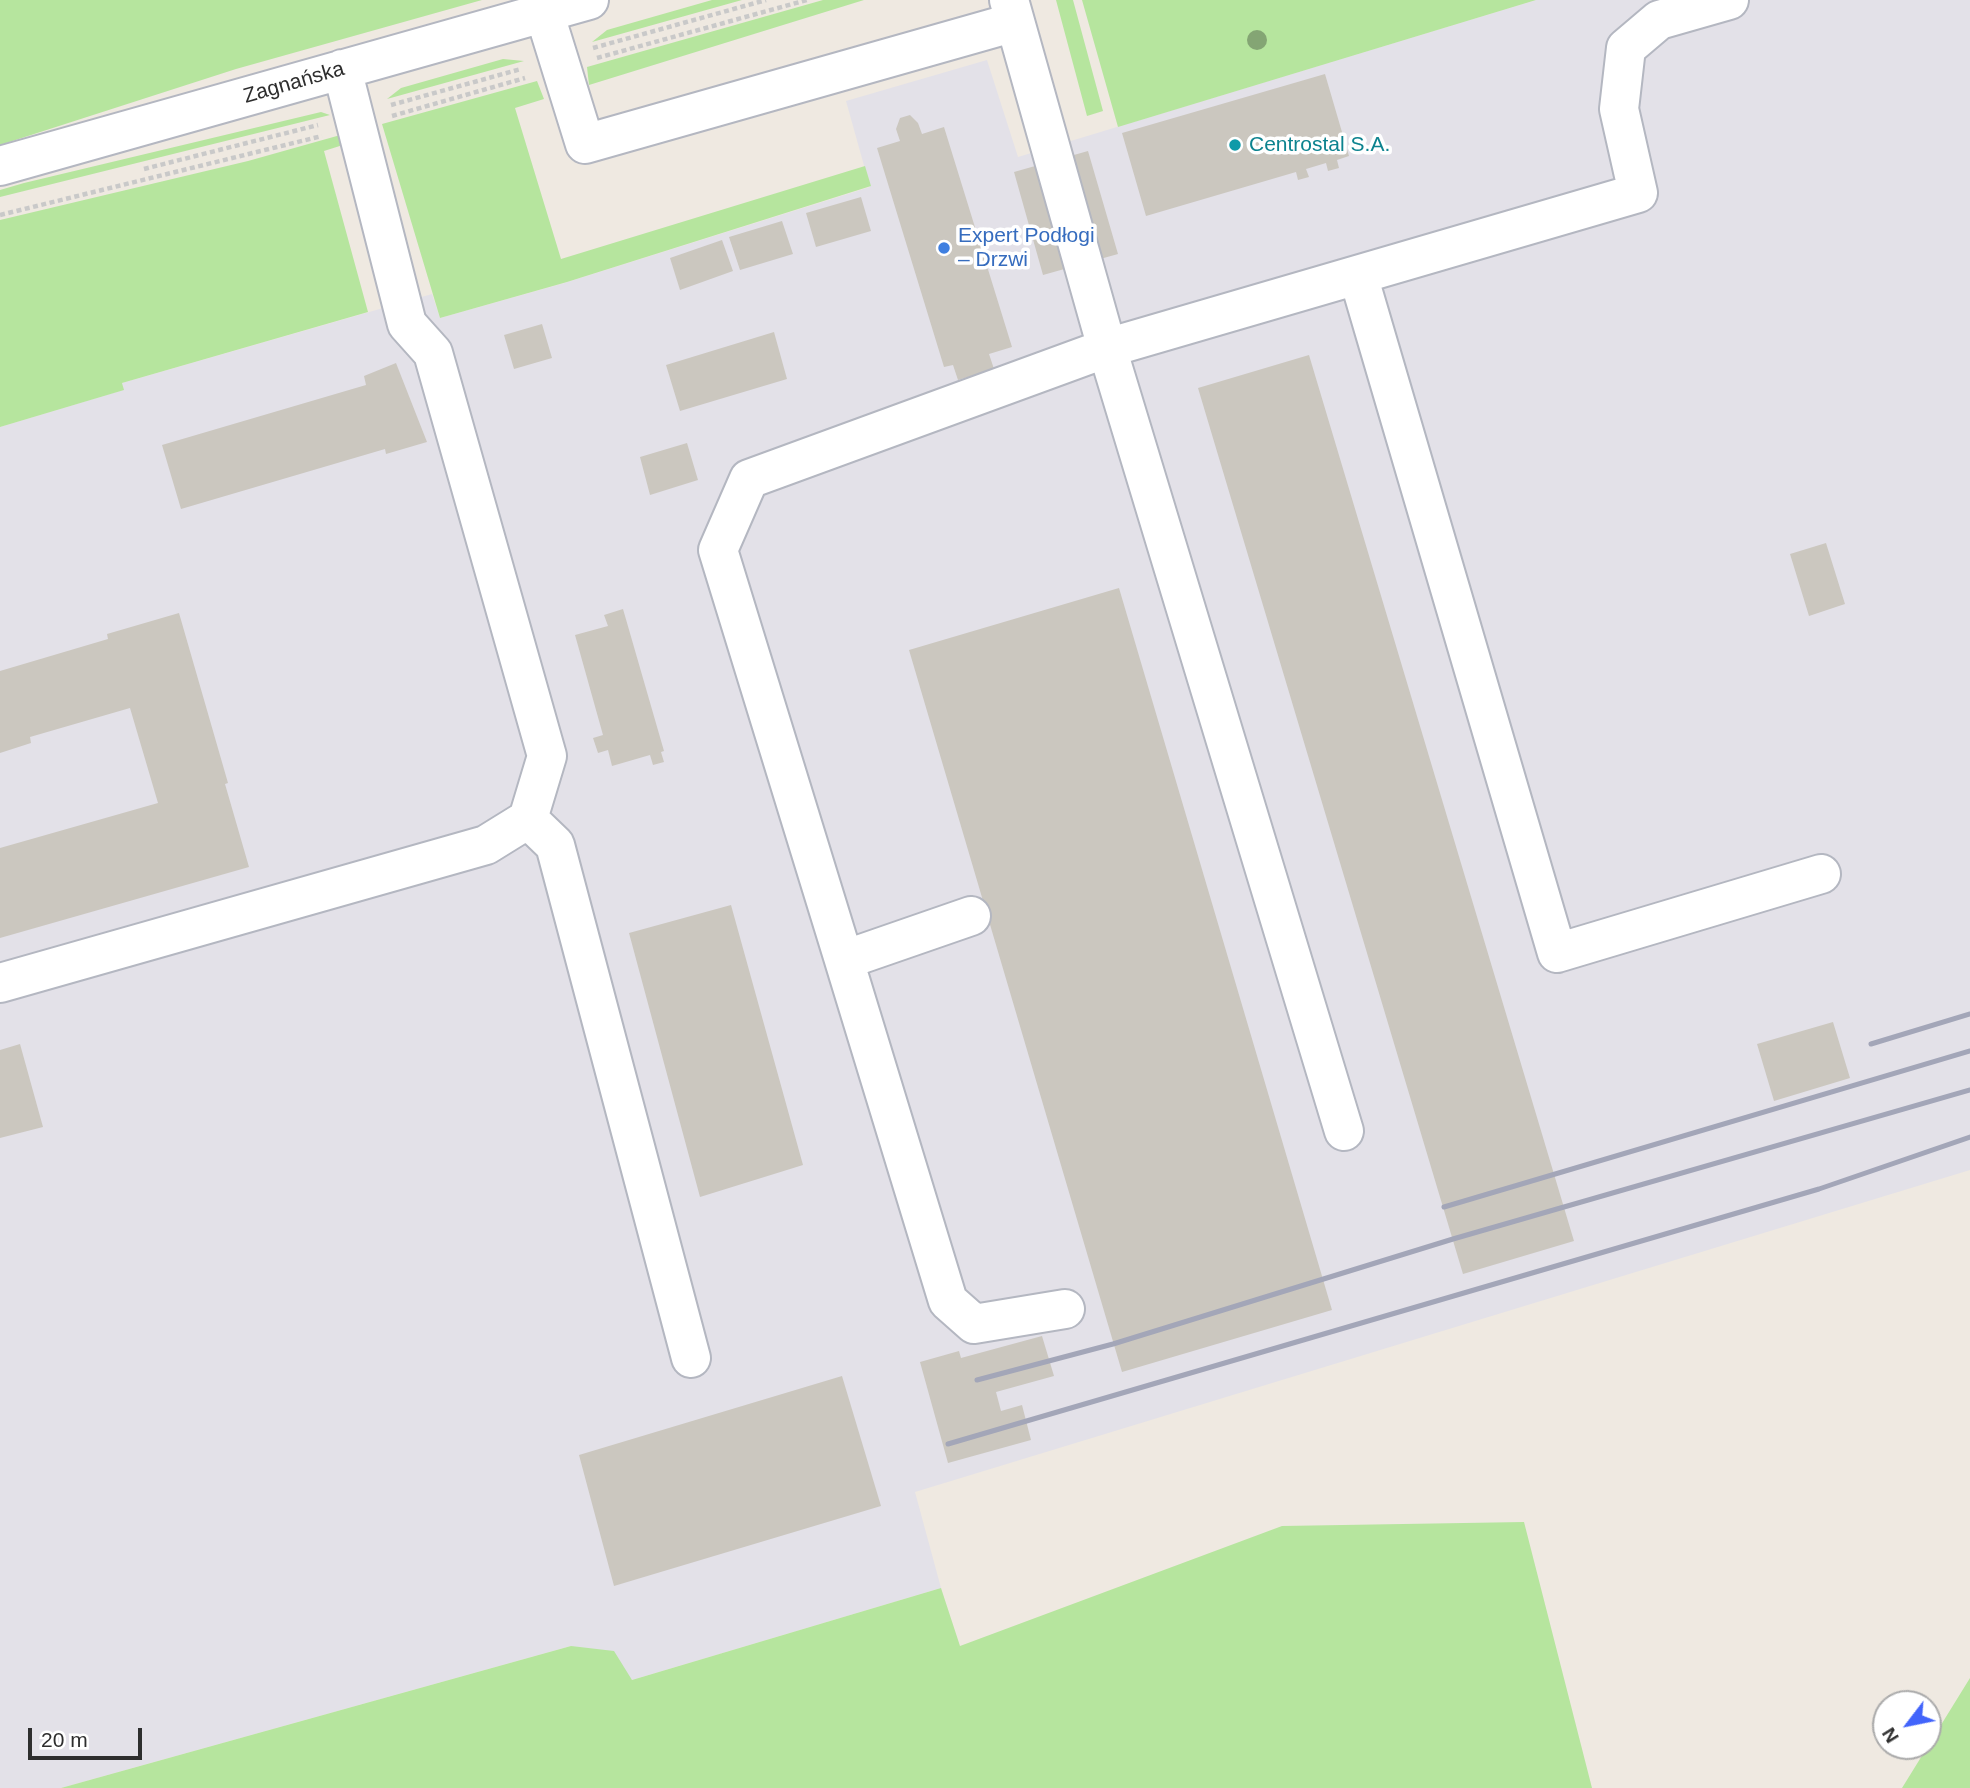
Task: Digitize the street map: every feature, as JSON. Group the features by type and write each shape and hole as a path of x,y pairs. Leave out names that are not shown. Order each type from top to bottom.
{"street":[{"name":"Zagnańska","path":"0,166 589,0"},
{"path":"1065,1309 974,1324 948,1301 718,550 750,479 1107,348 1638,192 1619,109 1626,48 1659,20 1729,0"},
{"path":"544,12 585,144 1012,11 1107,348 1344,1131"},
{"path":"0,983 486,845 528,819 547,756 433,353 407,324 342,69"},
{"path":"1358,275 1557,953 1821,874"},
{"path":"528,819 555,845 691,1358"},
{"path":"844,960 971,916"}],"path":[{"path":"587,50 766,0"},
{"path":"586,62 807,0"},
{"path":"382,107 531,66"},
{"path":"381,119 536,75"},
{"path":"140,170 325,123"},
{"path":"0,215 331,133"}],"shaded area":[{"path":"1536,0 1970,0 1970,1170 915,1492 941,1588 632,1680 571,1646 61,1788 0,1788 0,427 123,390 122,383 432,294 440,318 561,284 870,187 846,101 987,60 1018,157"}],"green space":[{"path":"0,0 482,0 236,69 0,145"},
{"path":"712,0 742,0 592,42 607,30"},
{"path":"823,0 864,0 589,85 587,67"},
{"path":"1056,0 1073,0 1103,111 1087,116"},
{"path":"1082,0 1536,0 1118,127"},
{"path":"503,59 524,61 387,99 401,88"},
{"path":"537,81 544,99 515,108 561,259 865,166 871,186 567,282 440,318 382,124"},
{"path":"321,112 330,115 0,197 0,190 24,183"},
{"path":"344,134 346,144 324,151 368,312 122,383 124,390 0,427 0,220 248,161"},
{"path":"1524,1522 1592,1788 61,1788 571,1646 614,1651 632,1680 941,1588 960,1646 1282,1526"},
{"path":"1970,1678 1970,1788 1902,1788 1919,1760 1942,1760 1942,1723"}],"building":[{"name":"Centrostal S.A.","path":"1325,74 1349,156 1337,160 1339,168 1328,171 1326,163 1306,169 1309,177 1298,180 1296,172 1146,216 1122,133"},
{"name":"Expert Podłogi – Drzwi","path":"910,115 918,123 922,134 944,127 1012,347 989,354 994,369 958,380 953,365 944,367 877,148 900,141 896,129 900,118"},
{"path":"1088,151 1118,254 1043,275 1014,172"},
{"path":"861,197 871,231 816,247 806,213"},
{"path":"782,221 793,254 740,270 729,237"},
{"path":"722,240 733,271 680,290 670,258"},
{"path":"542,324 552,358 514,369 504,335"},
{"path":"774,332 787,379 680,411 666,365"},
{"path":"1309,355 1574,1241 1463,1274 1198,388"},
{"path":"396,363 427,442 386,454 385,449 181,509 162,445 366,385 364,376"},
{"path":"687,443 698,480 650,495 640,457"},
{"path":"1826,543 1845,604 1809,616 1790,554"},
{"path":"1119,588 1332,1310 1122,1372 909,650"},
{"path":"623,609 664,751 661,752 664,762 653,765 650,755 612,766 608,750 598,753 593,738 603,735 575,635 608,626 604,615"},
{"path":"179,613 249,867 0,938 0,848 158,803 130,708 30,737 31,743 0,753 0,671 108,639 107,634"},
{"path":"731,905 803,1165 700,1197 629,933"},
{"path":"1833,1022 1850,1078 1774,1101 1757,1044"},
{"path":"20,1044 43,1127 0,1138 0,1050"},
{"path":"1042,1336 1054,1376 996,1392 1001,1411 1022,1405 1031,1440 948,1463 920,1362 959,1351 961,1358"},
{"path":"842,1376 881,1506 614,1586 579,1455"}],"railway":[{"path":"1871,1044 1970,1014"},
{"path":"1444,1207 1970,1051"},
{"path":"977,1380 1113,1344 1453,1239 1970,1090"},
{"path":"948,1444 1819,1189 1970,1137"}],"place":[{"name":"Centrostal S.A.","path":"1235,145"},
{"name":"Expert Podłogi – Drzwi","path":"944,248"}]}
